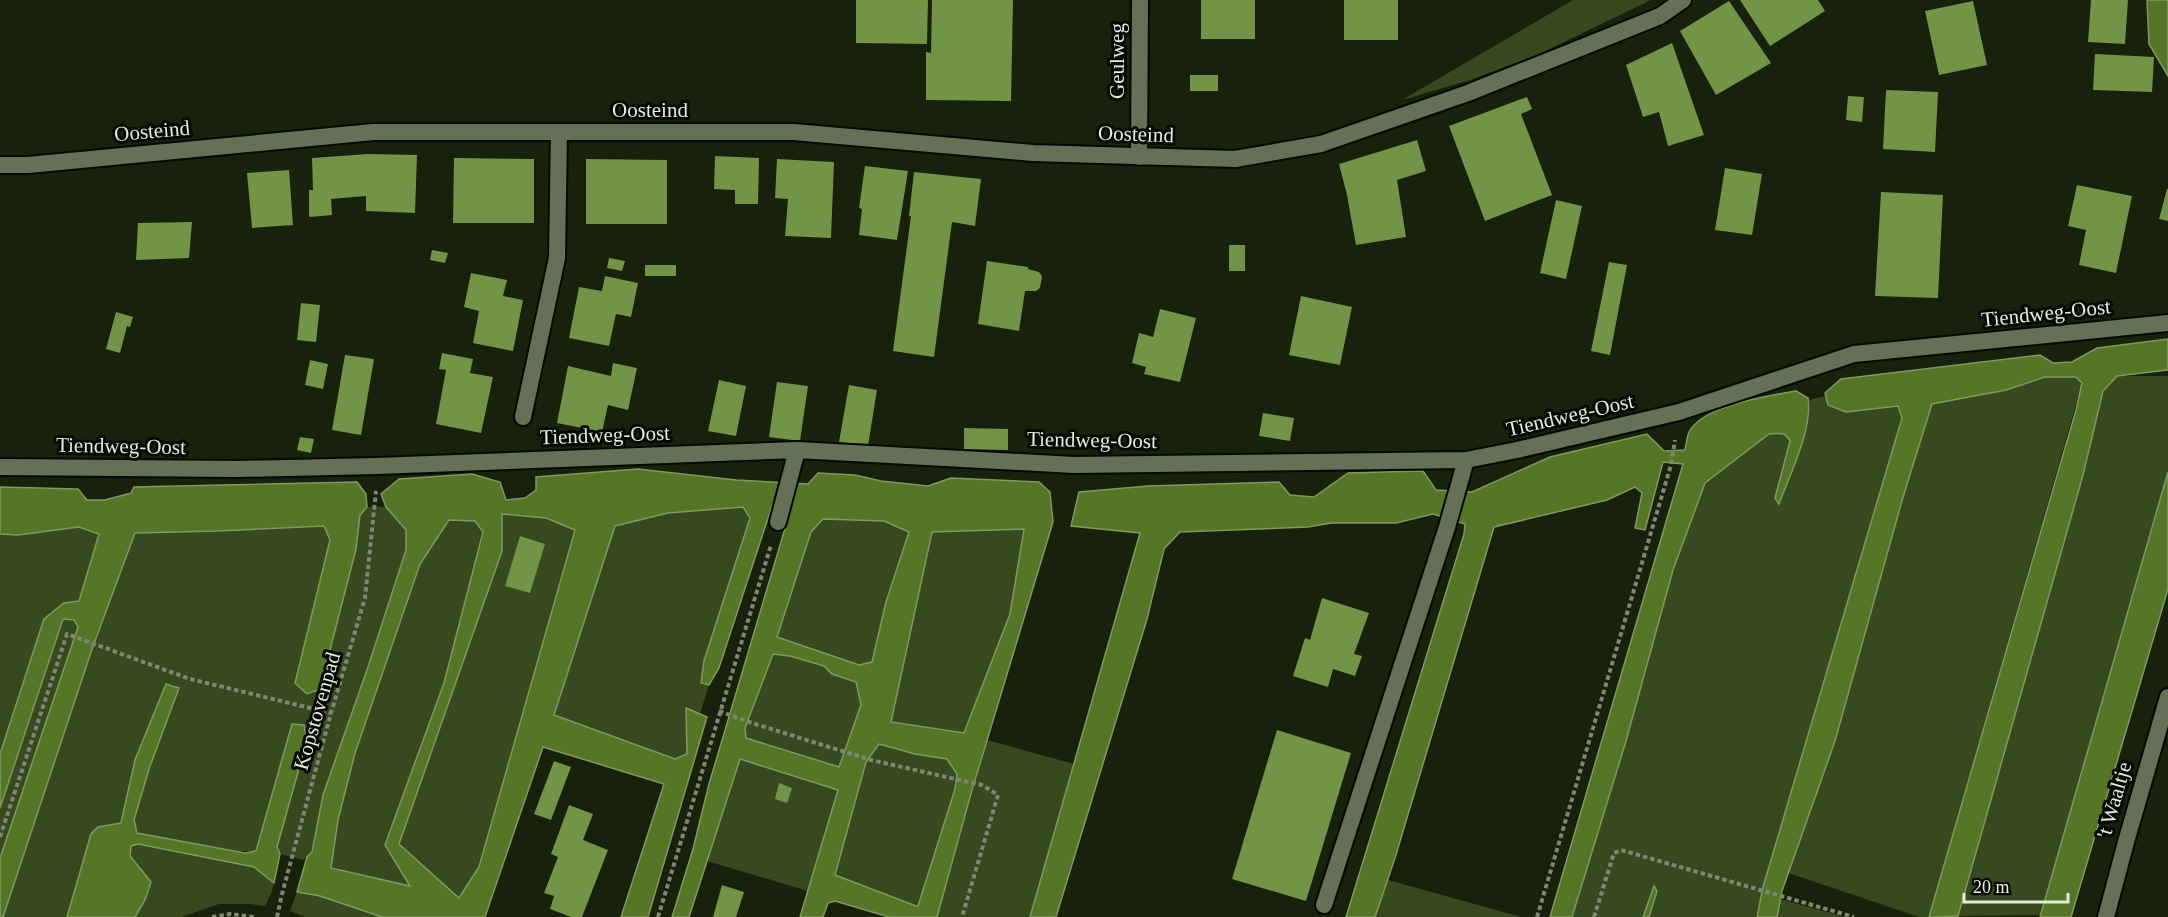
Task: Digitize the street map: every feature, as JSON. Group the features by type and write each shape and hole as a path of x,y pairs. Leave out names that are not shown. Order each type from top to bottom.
{"street":[{"name":"Geulweg","path":"1139,157 1140,0"},
{"name":"Oosteind","path":"0,165 28,165 373,132 794,132 1033,153 1235,159 1321,144 1468,93 1660,16 1683,0"},
{"path":"523,417 557,258 559,132"},
{"name":"Tiendweg-Oost","path":"0,467 262,469 797,450 1074,465 1465,466 1517,450 1679,412 1854,354 2168,323"},
{"path":"778,522 797,450"},
{"path":"1324,905 1465,466"},
{"name":"'t Waaltje","path":"2106,917 2168,697"}],"path":[{"path":"1537,917 1675,446"},
{"name":"Kopstovenpad","path":"277,917 331,713 365,598 376,488"},
{"path":"658,917 778,522"},
{"path":"0,837 67,634 190,679 331,713"},
{"path":"719,711 871,760 982,785 998,795 962,917"},
{"path":"1594,917 1614,853 1621,850 1854,917"},
{"path":"212,917 230,914 254,917"}],"shaded area":[{"path":"1573,0 1651,0 1537,55 1470,80 1402,100"},
{"path":"2147,0 2168,0 2168,76 2149,44"},
{"path":"2168,339 2168,370 2117,376 2103,391 2083,475 1958,916 1929,917 2076,410 2082,383 2076,377 2045,377 2006,390 1932,404 1903,497 1835,741 1782,891 1777,917 1757,917 1763,887 1902,418 1898,406 1846,412 1828,405 1825,393 1841,379 2040,355 2053,363 2072,362 2097,348"},
{"path":"2117,376 2168,376 2168,472 2041,915 1958,916 2083,475 2103,391"},
{"path":"2045,377 2076,377 2082,383 1929,917 1919,917 1788,873 1835,741 1903,497 1933,403 2006,390"},
{"path":"1796,391 1808,398 1809,410 1804,437 1779,504 1775,498 1790,441 1781,434 1769,434 1705,483 1673,570 1626,741 1572,917 1550,917 1683,464 1663,462 1645,530 1635,528 1642,493 1635,487 1607,500 1494,527 1395,858 1375,917 1346,917 1464,534 1465,524 1433,514 1396,523 1331,523 1308,527 1180,532 1164,549 1147,619 1056,917 1030,917 1140,533 1071,526 1079,492 1148,486 1279,482 1290,495 1314,497 1348,473 1423,471 1436,490 1472,492 1550,457 1647,434 1664,451 1685,450 1689,432 1708,415 1738,403"},
{"path":"1826,396 1828,405 1846,412 1898,406 1902,418 1756,917 1649,917 1657,891 1654,886 1643,917 1572,917 1626,741 1673,570 1705,483 1769,434 1781,434 1790,441 1775,498 1779,504 1808,425 1809,400"},
{"path":"638,469 736,480 808,484 818,473 855,475 881,481 928,486 951,478 1039,482 1050,492 1053,522 972,790 937,917 889,917 835,901 828,903 823,917 800,917 838,790 740,759 689,917 672,917 789,515 772,506 719,668 709,685 701,683 704,661 750,518 743,507 668,513 615,526 554,715 675,759 687,754 686,708 707,717 648,917 621,917 664,784 543,747 485,917 382,917 320,896 297,892 307,857 312,852 323,795 406,550 406,530 386,507 381,494 399,479 472,474 500,482 506,500 525,498 536,490 536,477","holes":["502,514 546,518 575,530 479,867 459,898 399,844 502,551","823,519 884,521 909,532 886,602 872,662 859,665 777,637 811,532","449,520 475,521 483,532 444,683 385,845 410,886 331,868 338,820 355,753 420,564","1024,529 1010,614 964,733 891,722 932,532","773,654 790,656 824,666 832,674 856,682 861,705 839,767 746,738 745,728","879,744 915,754 947,759 957,774 955,789 918,906 835,875 866,762"]},
{"path":"2168,472 2168,589 2071,917 2040,917"},
{"path":"357,482 366,494 367,507 360,515 356,549 320,689 307,694 295,683 330,540 324,526 135,533 92,649 3,917 0,917 0,858 78,627 74,620 63,619 0,808 0,754 44,619 64,603 79,601 99,534 79,527 18,535 0,534 0,487 78,489 87,500 105,500 131,493 134,487"},
{"path":"367,507 386,507 406,530 406,550 323,795 312,852 303,860 280,854 277,847 307,740 292,724 256,851 238,851 137,833 134,820 149,769 179,688 172,684 135,760 121,823 98,827 91,834 67,917 3,917 92,649 135,533 324,525 330,540 295,683 320,689 356,549 360,514"},
{"path":"743,507 750,518 704,661 701,682 709,685 700,714 686,708 687,754 675,759 553,716 615,526 668,513"},
{"path":"87,512 100,534 79,601 64,603 44,619 0,754 0,534 18,535"},
{"path":"501,514 546,518 576,530 479,867 459,898 399,844 502,551"},
{"path":"823,519 884,521 909,532 886,602 872,662 859,665 777,637 811,532"},
{"path":"449,520 475,521 483,532 444,683 385,845 411,886 331,868 338,820 355,753 420,564"},
{"path":"1024,529 1010,614 964,733 891,722 932,532"},
{"path":"63,619 74,620 78,627 0,858 0,808"},
{"path":"772,654 790,656 824,666 832,674 856,682 861,705 839,767 746,738 745,729"},
{"path":"166,684 179,688 149,769 134,820 137,833 245,853 256,851 292,724 304,725 307,740 277,847 280,854 274,883 254,867 138,844 131,846 130,856 151,882 145,900 135,917 67,917 91,834 98,827 121,823 135,760"},
{"path":"987,740 1074,764 1030,917 937,917"},
{"path":"879,744 915,754 947,759 957,774 955,789 916,907 834,875 866,762"},
{"path":"740,759 839,790 808,891 707,861"},
{"path":"138,844 254,867 274,883 272,891 265,906 219,904 182,917 135,917 145,900 130,856 131,846"},
{"path":"1388,880 1521,917 1375,917"},
{"path":"1654,886 1657,891 1649,917 1643,917"},
{"path":"297,892 320,896 382,917 305,917 290,911"},
{"path":"1780,899 1845,917 1777,917"}],"building":[{"path":"856,0 928,0 927,44 856,43"},
{"path":"932,0 1013,0 1011,101 926,100 926,52 931,53"},
{"path":"1201,0 1255,0 1255,39 1201,39"},
{"path":"1344,0 1398,0 1398,40 1344,40"},
{"path":"1740,0 1818,0 1825,11 1770,46"},
{"path":"2091,0 2128,0 2125,44 2088,42"},
{"path":"1729,1 1771,63 1716,95 1680,31"},
{"path":"1973,1 1987,65 1939,75 1925,11"},
{"path":"1672,43 1704,135 1668,146 1659,112 1643,117 1626,65"},
{"path":"2095,54 2154,57 2152,92 2093,90"},
{"path":"1190,75 1218,75 1218,91 1190,91"},
{"path":"1886,90 1938,92 1935,152 1883,149"},
{"path":"1848,96 1864,97 1862,122 1846,120"},
{"path":"1527,97 1532,109 1521,114 1552,195 1485,221 1449,126"},
{"path":"1417,140 1426,171 1397,180 1406,237 1356,245 1339,164"},
{"path":"368,154 417,155 415,213 366,211 366,196 331,199 332,215 309,217 309,190 313,190 312,158"},
{"path":"715,156 759,158 758,204 735,204 735,190 714,189"},
{"path":"454,158 534,159 534,223 453,223"},
{"path":"586,159 667,160 667,224 586,224"},
{"path":"777,159 834,162 831,238 785,236 788,199 775,198"},
{"path":"865,166 908,171 897,240 859,235 862,209 859,208"},
{"path":"1725,168 1762,174 1752,235 1715,230"},
{"path":"289,170 293,225 252,228 247,173"},
{"path":"914,172 981,179 975,226 952,222 934,357 893,351 911,216 909,216"},
{"path":"2077,185 2132,196 2116,273 2079,265 2086,230 2068,226"},
{"path":"2168,189 2168,221 2159,219"},
{"path":"1881,192 1943,195 1938,298 1875,296"},
{"path":"1556,200 1582,206 1566,279 1540,273"},
{"path":"192,222 189,258 136,260 138,223"},
{"path":"1229,245 1245,245 1245,271 1229,271"},
{"path":"432,250 448,253 445,263 430,260"},
{"path":"609,258 625,261 622,271 607,268"},
{"path":"987,261 1028,267 1042,276 1040,288 1036,291 1025,291 1019,331 978,324"},
{"path":"1609,262 1627,265 1610,355 1591,351"},
{"path":"645,265 676,265 676,276 645,276"},
{"path":"471,273 507,280 503,296 523,300 513,351 473,343 479,311 464,307"},
{"path":"605,276 638,283 631,317 616,314 609,346 569,338 579,287 602,291"},
{"path":"1301,296 1352,307 1340,365 1289,355"},
{"path":"301,303 320,305 316,342 297,340"},
{"path":"1160,309 1196,318 1180,382 1144,374 1146,367 1132,363 1139,333 1153,337"},
{"path":"116,312 133,317 130,327 127,326 120,353 106,349"},
{"path":"442,353 473,359 470,373 493,377 481,433 436,424 446,370 439,369"},
{"path":"345,355 374,359 361,435 332,430"},
{"path":"310,360 328,364 323,389 305,385"},
{"path":"613,363 637,368 628,410 608,405 602,432 557,423 568,366 611,376"},
{"path":"719,380 746,386 736,436 708,431"},
{"path":"777,382 808,386 800,441 769,437"},
{"path":"849,385 877,390 868,446 839,442"},
{"path":"1263,413 1294,418 1290,441 1259,436"},
{"path":"964,428 1008,429 1008,450 964,449"},
{"path":"300,437 314,439 311,453 297,450"},
{"path":"520,536 545,544 530,593 505,586"},
{"path":"1322,598 1369,613 1354,654 1362,656 1355,676 1333,669 1328,687 1293,676 1305,638 1310,640"},
{"path":"1277,730 1351,753 1306,901 1232,879"},
{"path":"554,761 571,767 551,820 534,814"},
{"path":"779,783 792,788 787,803 775,799"},
{"path":"569,805 593,814 583,840 608,850 582,917 571,917 550,909 554,896 544,893 558,857 551,854"},
{"path":"722,885 744,892 736,917 713,917"}]}
